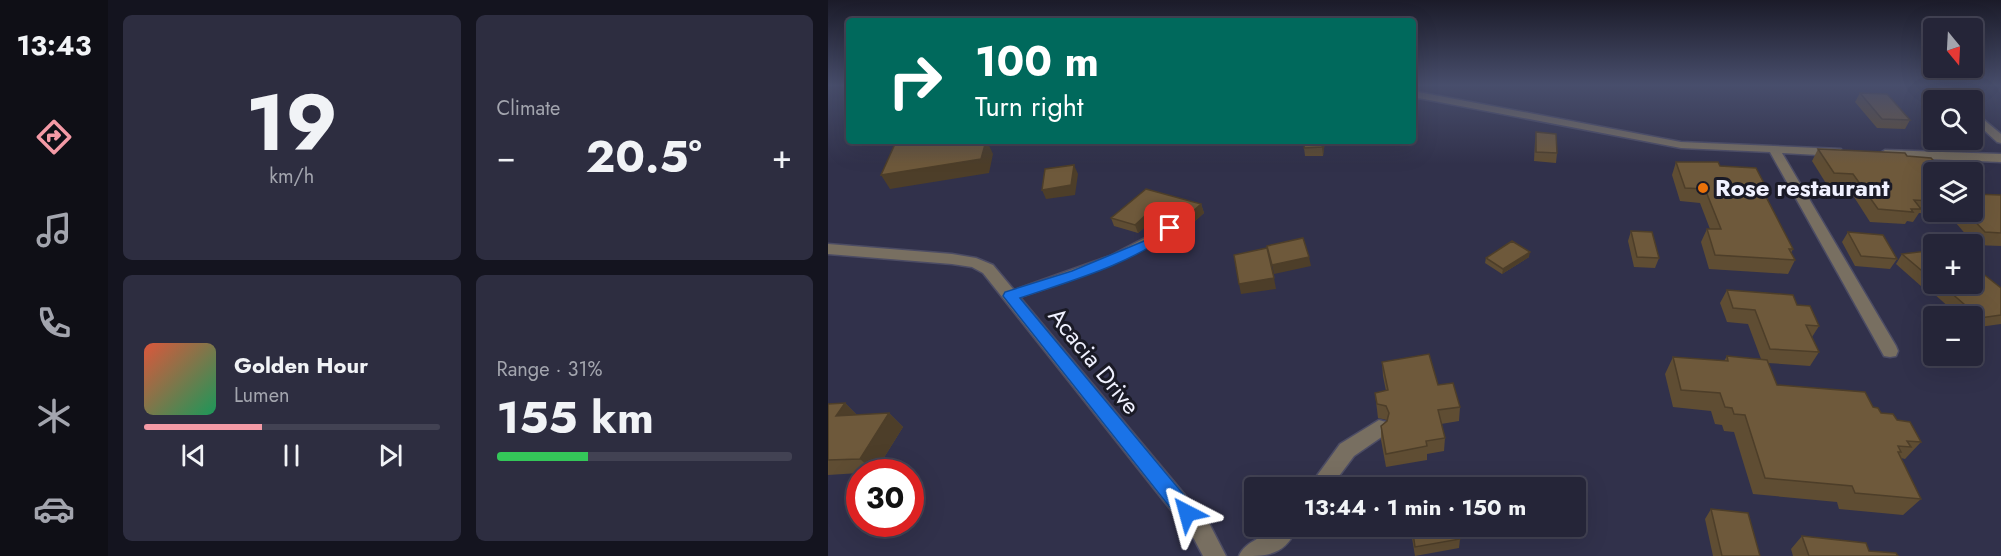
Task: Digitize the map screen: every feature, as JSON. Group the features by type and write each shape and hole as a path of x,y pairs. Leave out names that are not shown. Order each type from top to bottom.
{"street":[{"path":"1509,112 1681,144 1845,152"},
{"path":"1983,123 2001,140"},
{"path":"1774,150 1890,351"},
{"path":"1869,153 2001,158"},
{"name":"Acacia Drive","path":"828,249 976,263 988,269 1202,532 1215,556"},
{"path":"1326,477 1347,450 1379,428"},
{"path":"1250,556 1280,537"}],"lane":[{"path":"1010,296 1076,274 1149,244 1170,228"}],"building":[{"path":"1876,112 1903,112 1910,120 1882,119"},
{"path":"1536,132 1556,134 1557,153 1536,152"},
{"path":"895,144 985,144 981,159 881,175"},
{"path":"1305,144 1322,144 1322,147 1304,148"},
{"path":"1818,149 1905,153 1907,156 1931,158 1935,162 1923,162 1923,200 1914,200 1921,209 1911,209 1913,212 1878,209 1853,174 1834,173"},
{"path":"1676,162 1718,162 1720,166 1756,168 1769,193 1764,193 1793,249 1789,249 1795,260 1715,255 1707,229 1721,229 1705,189 1685,188"},
{"path":"1074,165 1071,185 1042,190 1045,169"},
{"path":"1146,189 1201,204 1182,221 1174,219 1172,215 1163,216 1149,212 1135,225 1111,218"},
{"path":"1983,194 2001,195 2001,233 1985,232 1976,222 1983,222"},
{"path":"1631,231 1652,232 1659,258 1637,257"},
{"path":"1848,232 1883,235 1897,259 1861,256"},
{"path":"1303,238 1309,257 1272,265 1267,246"},
{"path":"1512,241 1530,252 1503,269 1486,258"},
{"path":"1267,248 1274,278 1239,284 1234,255"},
{"path":"1923,251 1923,272 1902,254"},
{"path":"1983,274 2001,288 2001,315 1983,318 1983,306 1966,306 1952,294 1983,294"},
{"path":"1727,290 1793,295 1797,305 1810,306 1819,326 1806,325 1819,352 1770,349 1755,310 1733,308"},
{"path":"1429,354 1438,385 1453,383 1460,407 1438,410 1445,438 1426,441 1427,446 1386,454 1381,426 1387,421 1389,413 1386,406 1377,404 1375,393 1388,390 1382,362"},
{"path":"1727,356 1767,360 1777,385 1865,392 1873,407 1878,408 1881,413 1893,414 1897,420 1910,422 1921,442 1907,441 1911,447 1898,446 1901,452 1898,452 1921,499 1855,493 1852,486 1765,478 1745,415 1734,414 1732,408 1725,407 1720,393 1681,390 1673,357 1728,361"},
{"path":"845,403 836,416 889,413 860,459 828,460 828,404"},
{"path":"1711,509 1748,513 1760,556 1722,556"},
{"path":"1802,536 1866,543 1869,551 1896,553 1898,556 1809,556"},
{"path":"1414,537 1460,537 1460,539 1415,547"}],"place":[{"name":"Rose restaurant","path":"1703,188"}],"route":[{"path":"1170,228 1149,244 1076,274 1010,296 1187,513"}]}
